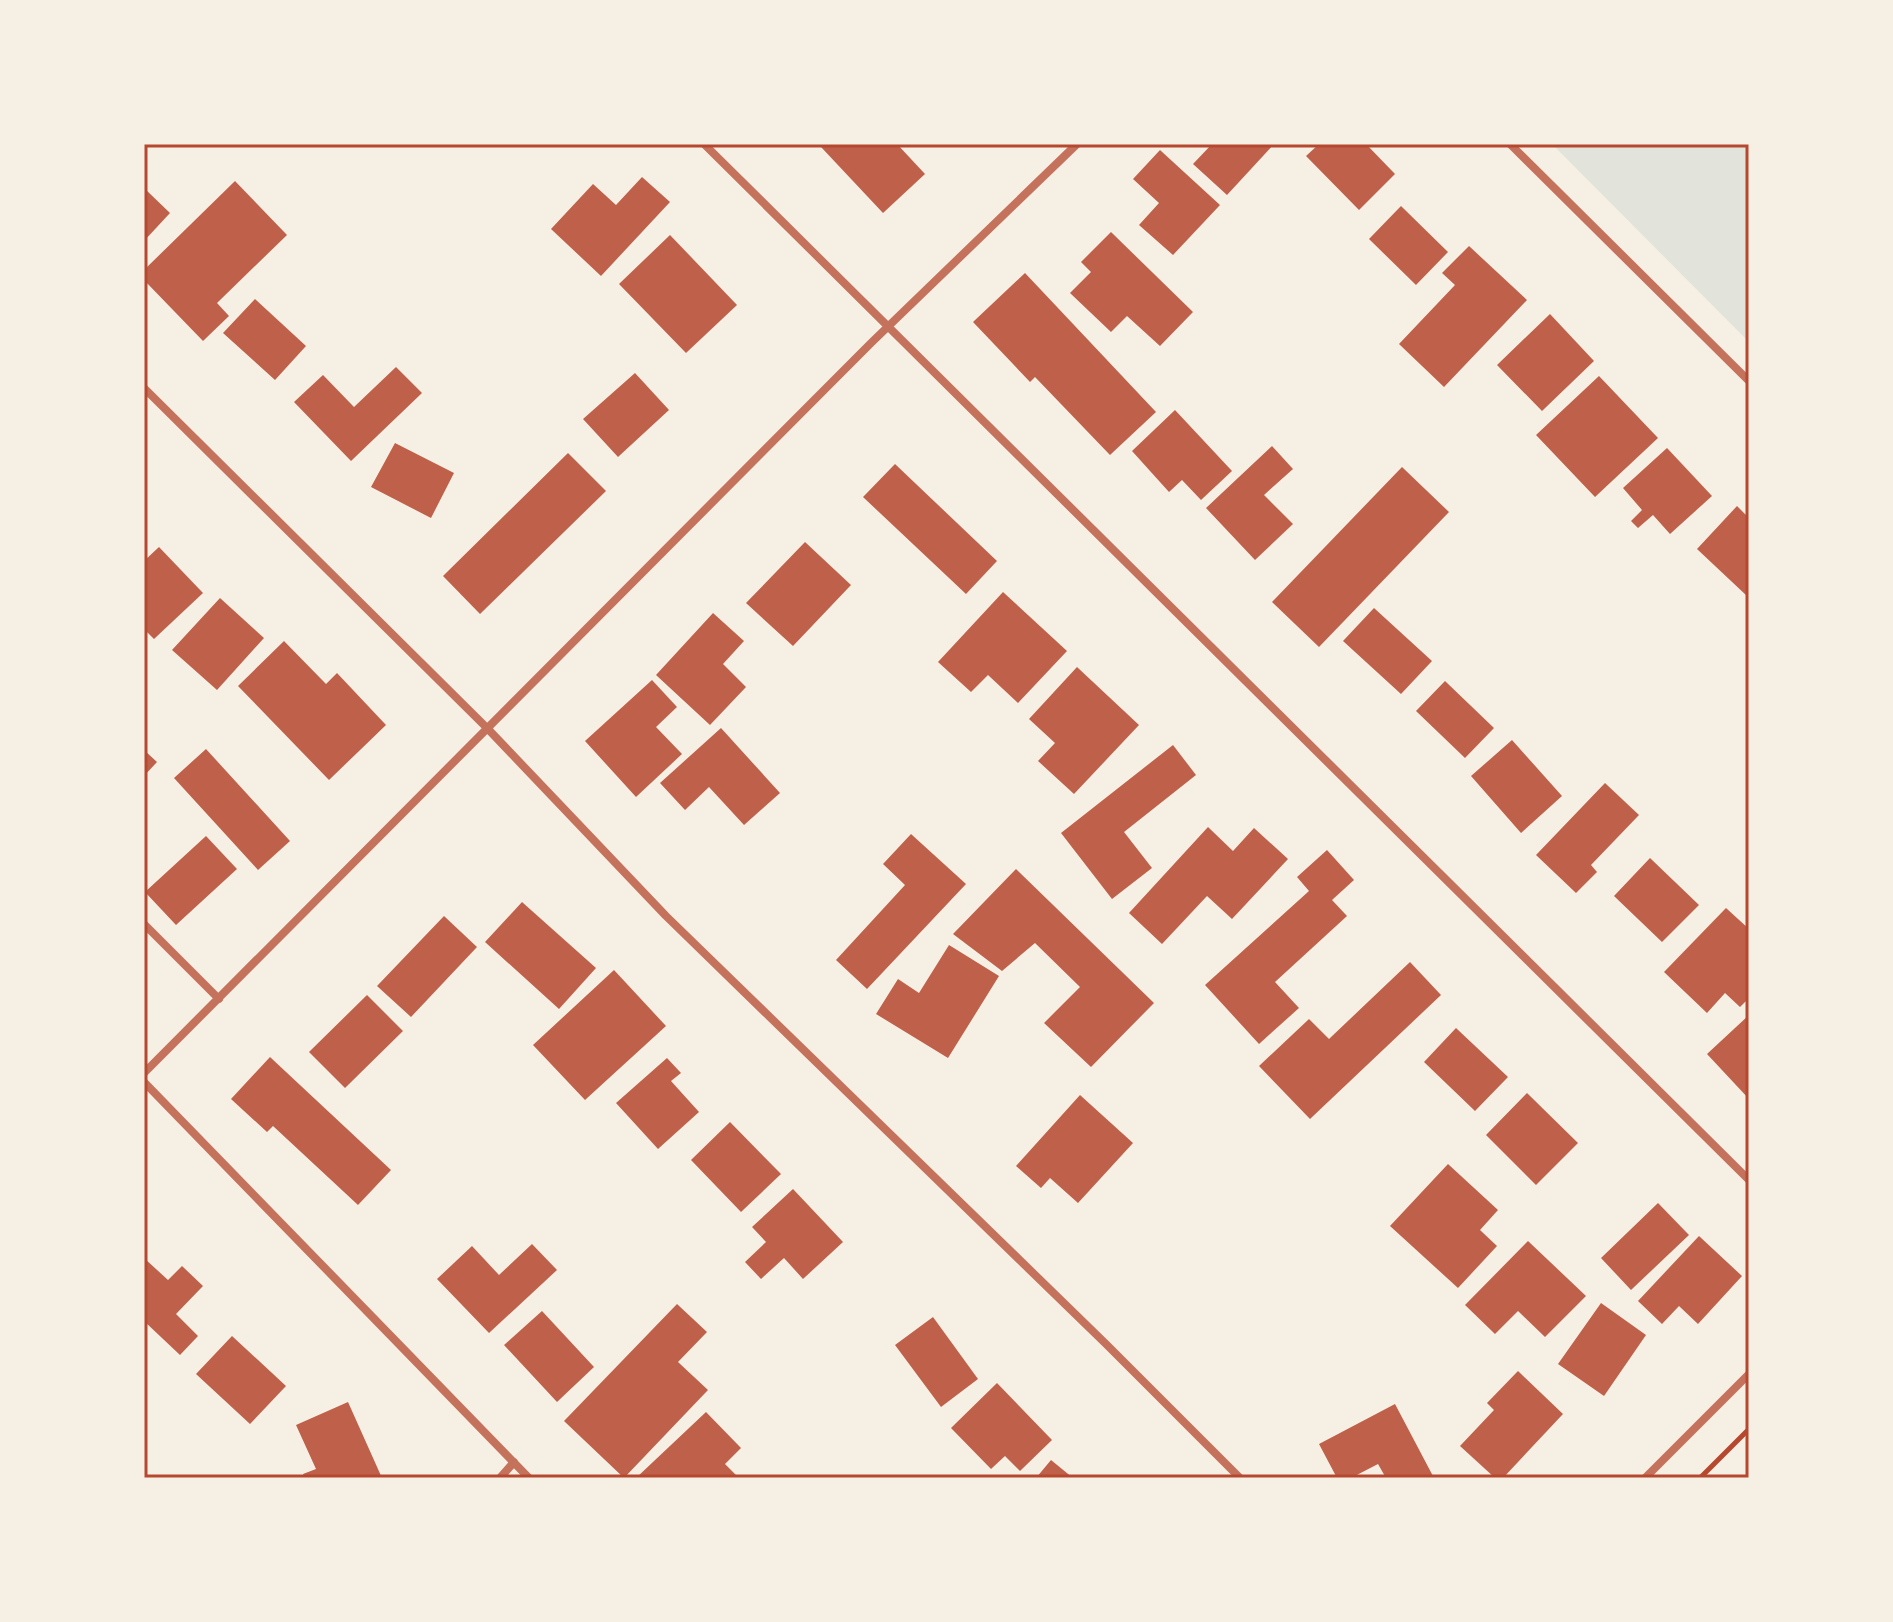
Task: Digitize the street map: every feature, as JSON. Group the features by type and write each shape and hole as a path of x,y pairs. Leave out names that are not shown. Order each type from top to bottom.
{"street":[{"path":"704,144 1749,1180"},
{"path":"144,1073 888,326 1077,144"},
{"path":"1510,144 1749,381"},
{"path":"144,388 487,728 666,916 1240,1478"},
{"path":"144,924 219,999"},
{"path":"144,1082 529,1478"},
{"path":"1645,1478 1749,1374"},
{"path":"500,1478 514,1462"}],"path":[{"path":"1700,1478 1749,1429"}],"shaded area":[{"path":"1552,144 1749,144 1749,342"}],"building":[{"path":"824,144 897,144 925,174 883,213 821,147"},
{"path":"1212,144 1274,144 1227,195 1193,164"},
{"path":"1319,144 1366,144 1395,174 1359,210 1306,156"},
{"path":"1160,150 1220,205 1173,255 1139,225 1159,203 1133,179"},
{"path":"642,177 670,202 601,276 551,229 593,184 616,205"},
{"path":"235,181 287,235 217,303 229,316 203,341 144,280 144,270"},
{"path":"144,188 170,213 144,241"},
{"path":"1401,206 1448,252 1416,285 1369,239"},
{"path":"1111,232 1193,312 1160,346 1127,316 1111,332 1070,293 1091,272 1081,262"},
{"path":"670,235 737,305 686,353 619,284"},
{"path":"1469,246 1527,300 1444,387 1399,344 1455,285 1442,273"},
{"path":"1025,273 1156,412 1110,455 1035,377 1030,382 973,322"},
{"path":"255,299 306,346 275,380 223,333"},
{"path":"1550,314 1594,361 1542,411 1497,365"},
{"path":"396,367 422,393 351,461 294,402 323,375 354,407"},
{"path":"635,373 669,410 618,457 583,419"},
{"path":"1599,376 1658,438 1595,497 1536,435"},
{"path":"1175,410 1232,471 1201,500 1182,480 1169,492 1132,451"},
{"path":"395,443 454,473 431,518 371,487"},
{"path":"1272,446 1293,469 1264,495 1293,524 1255,560 1206,508"},
{"path":"1667,448 1712,496 1670,534 1653,515 1638,528 1631,521 1642,510 1623,488"},
{"path":"568,453 606,491 480,614 443,576"},
{"path":"895,464 997,561 966,594 863,497"},
{"path":"1402,467 1449,512 1319,647 1272,602"},
{"path":"1737,506 1749,518 1747,596 1697,549"},
{"path":"805,542 851,585 793,646 746,603"},
{"path":"159,547 203,593 154,639 144,629 144,561"},
{"path":"1003,592 1067,651 1018,703 988,675 971,692 938,662"},
{"path":"220,598 264,638 217,690 172,650"},
{"path":"1374,608 1432,661 1401,694 1343,641"},
{"path":"713,613 744,641 723,664 746,687 710,725 656,675"},
{"path":"284,641 326,684 337,673 386,725 329,780 238,686"},
{"path":"1077,667 1139,725 1074,794 1038,761 1055,743 1029,719"},
{"path":"652,680 677,707 656,727 682,754 636,797 585,741"},
{"path":"1445,681 1494,728 1465,758 1416,711"},
{"path":"721,728 780,793 744,825 709,787 685,810 660,783"},
{"path":"1512,740 1562,796 1521,833 1471,776"},
{"path":"1173,745 1196,775 1124,832 1152,868 1112,899 1061,833"},
{"path":"206,749 290,841 258,870 174,778"},
{"path":"144,750 157,762 144,776"},
{"path":"1605,783 1639,815 1591,865 1597,872 1576,893 1536,855"},
{"path":"1208,827 1233,851 1254,828 1288,859 1232,919 1207,896 1162,944 1129,913"},
{"path":"911,834 966,884 867,989 836,960 905,885 883,864"},
{"path":"206,836 237,869 176,925 145,892"},
{"path":"1327,850 1354,880 1332,900 1347,916 1275,982 1299,1008 1259,1044 1205,985 1309,891 1297,877"},
{"path":"1650,858 1699,905 1662,942 1614,896"},
{"path":"1016,869 1154,1003 1091,1067 1044,1023 1080,987 1035,943 1002,971 953,934"},
{"path":"522,902 596,968 559,1009 485,942"},
{"path":"1726,908 1749,929 1749,998 1740,1007 1725,993 1707,1013 1664,972"},
{"path":"444,916 477,947 411,1017 377,986"},
{"path":"949,945 999,976 948,1058 876,1014 898,979 919,993"},
{"path":"1410,962 1441,995 1310,1119 1259,1066 1309,1019 1329,1039"},
{"path":"614,970 666,1026 585,1100 533,1045"},
{"path":"367,995 403,1031 345,1088 309,1052"},
{"path":"1749,1015 1749,1099 1707,1054"},
{"path":"1456,1028 1508,1077 1475,1111 1424,1062"},
{"path":"270,1057 391,1170 358,1205 273,1126 267,1132 231,1099"},
{"path":"667,1058 681,1073 671,1081 699,1112 658,1149 616,1103"},
{"path":"1527,1093 1578,1143 1536,1185 1486,1135"},
{"path":"1080,1095 1133,1143 1078,1203 1050,1178 1041,1188 1016,1166"},
{"path":"730,1122 781,1174 741,1212 691,1160"},
{"path":"1448,1164 1498,1210 1480,1230 1497,1246 1458,1288 1390,1226"},
{"path":"793,1189 843,1242 803,1279 784,1258 761,1279 745,1262 766,1242 752,1227"},
{"path":"1658,1203 1689,1235 1631,1290 1601,1258"},
{"path":"1699,1236 1742,1276 1698,1324 1679,1306 1662,1324 1638,1301"},
{"path":"1528,1241 1586,1296 1545,1337 1518,1311 1495,1334 1465,1305"},
{"path":"532,1244 557,1270 489,1333 437,1279 472,1246 499,1275"},
{"path":"144,1258 168,1280 182,1266 203,1286 176,1314 198,1336 180,1355 144,1321"},
{"path":"1601,1303 1646,1335 1604,1396 1558,1364"},
{"path":"677,1304 707,1332 678,1362 708,1390 624,1478 564,1421"},
{"path":"542,1311 594,1367 557,1402 504,1345"},
{"path":"933,1317 978,1379 941,1407 895,1345"},
{"path":"232,1336 286,1386 250,1424 196,1374"},
{"path":"1518,1371 1563,1414 1503,1478 1495,1478 1460,1446 1494,1410 1487,1403"},
{"path":"997,1383 1052,1440 1020,1471 1005,1456 991,1469 951,1428"},
{"path":"348,1402 382,1478 305,1478 303,1474 316,1469 296,1425"},
{"path":"1395,1404 1434,1478 1386,1478 1378,1464 1351,1478 1337,1478 1319,1444"},
{"path":"706,1412 741,1448 725,1464 739,1478 636,1478"},
{"path":"1051,1460 1073,1478 1036,1478"}]}
